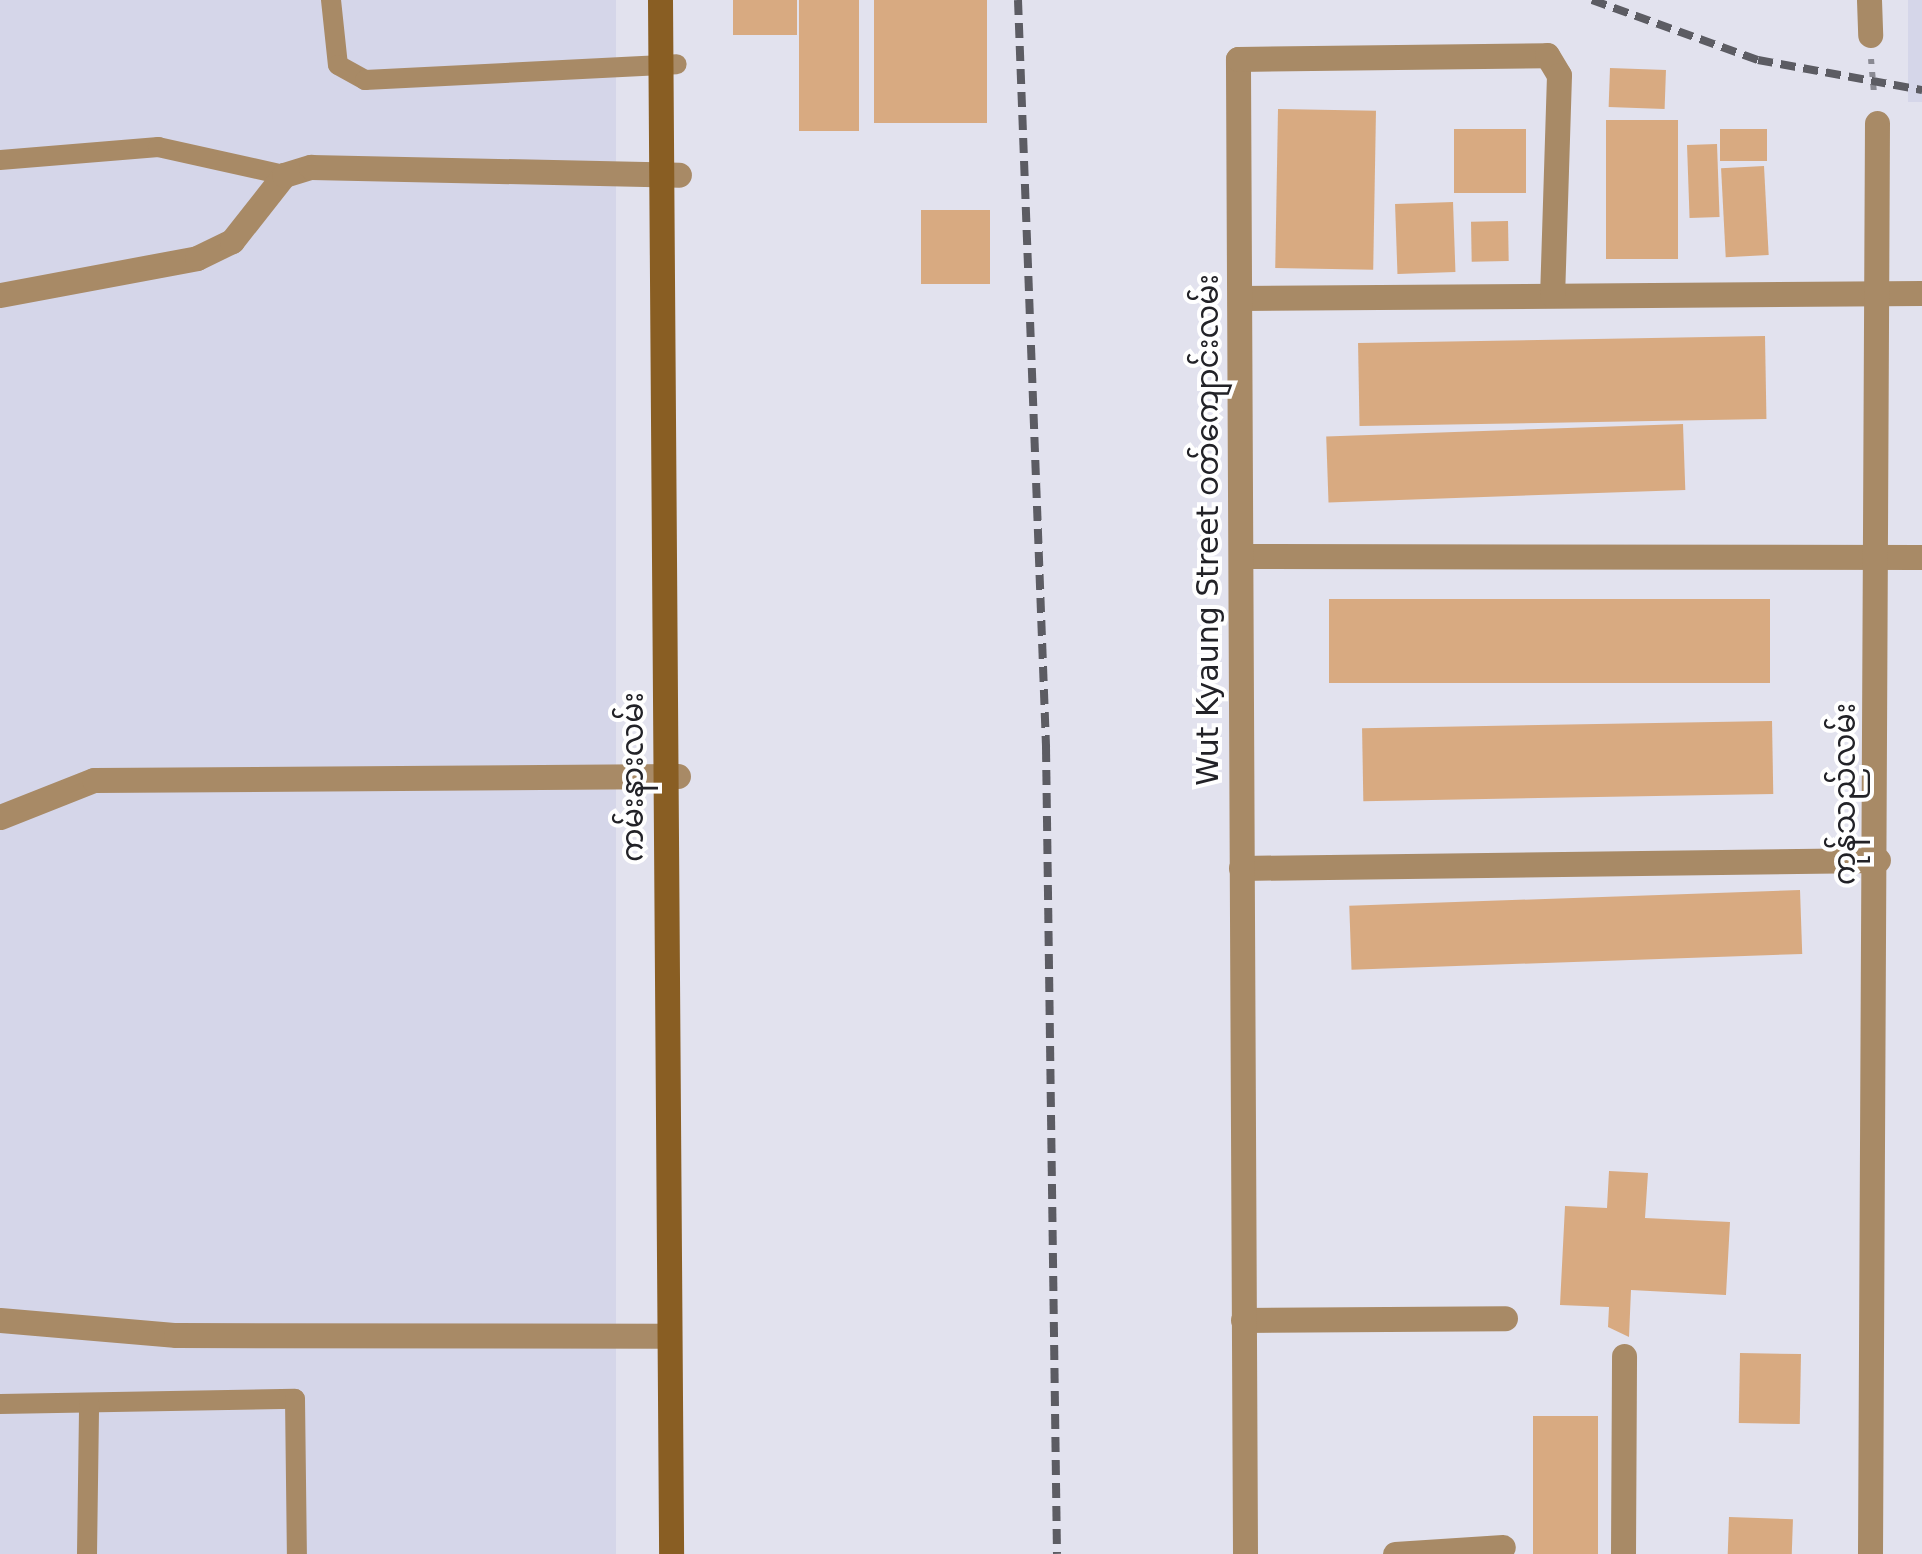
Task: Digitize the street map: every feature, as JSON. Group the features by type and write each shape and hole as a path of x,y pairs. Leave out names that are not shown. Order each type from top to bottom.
{"street":[{"name":"ကမ်းနားလမ်း","path":"660,0 670,65"},
{"name":"ကမ်းနားလမ်း","path":"670,1554 670,65 676,0"},
{"path":"1869,0 1870,35"},
{"name":"Wut Kyaung Street ဝတ်ကျောင်းလမ်း","path":"1245,1554 1238,59 1249,55 1556,62 1552,295"},
{"name":"ကုန်သည်လမ်း","path":"1870,1554 1878,860 1876,123"},
{"path":"0,295 196,258 232,241 284,175 311,167 672,175"},
{"path":"1240,298 1922,292"},
{"path":"1241,556 1922,557"},
{"name":"ကမ်းနားလမ်း","path":"672,777 688,1554"},
{"path":"0,817 94,780 672,777"},
{"path":"1242,868 1878,860"},
{"path":"1243,1320 1505,1318"},
{"path":"0,1320 176,1334 668,1336"},
{"path":"1623,1554 1624,1356"},
{"path":"1395,1554 1503,1547"}],"lane":[{"path":"331,0 338,66 365,80 670,65"},
{"path":"0,160 158,147 284,175"},
{"path":"0,1404 295,1399 297,1554"},
{"path":"87,1554 90,1403"}],"path":[{"path":"1870,35 1876,123"}],"shaded area":[{"path":"0,0 616,0 616,1554 0,1554"},
{"path":"1908,0 1922,0 1922,102 1908,102"}],"building":[{"path":"733,0 797,0 797,35 733,35"},
{"path":"799,0 859,0 859,131 799,131"},
{"path":"874,0 987,0 987,123 874,123"},
{"path":"1610,68 1666,70 1665,109 1609,107"},
{"path":"1278,109 1376,111 1373,270 1275,268"},
{"path":"1606,120 1678,120 1678,259 1606,259"},
{"path":"1454,129 1526,129 1526,193 1454,193"},
{"path":"1720,129 1767,129 1767,161 1720,161"},
{"path":"1717,144 1720,217 1690,218 1687,145"},
{"path":"1764,166 1769,255 1726,257 1721,168"},
{"path":"1453,202 1455,272 1397,274 1395,204"},
{"path":"921,210 990,210 990,284 921,284"},
{"path":"1508,221 1509,261 1472,262 1471,222"},
{"path":"1765,336 1766,419 1360,426 1358,343"},
{"path":"1683,424 1685,490 1329,502 1326,436"},
{"path":"1329,599 1770,599 1770,683 1329,683"},
{"path":"1772,721 1773,794 1363,801 1362,728"},
{"path":"1800,890 1802,954 1352,970 1349,906"},
{"path":"1609,1171 1648,1173 1645,1218 1730,1222 1726,1295 1631,1290 1629,1337 1608,1327 1609,1307 1560,1305 1565,1206 1607,1208"},
{"path":"1740,1353 1801,1354 1800,1424 1739,1423"},
{"path":"1533,1416 1598,1416 1598,1554 1533,1554"},
{"path":"1729,1517 1793,1519 1792,1554 1728,1554"}],"railway":[{"path":"1018,0 1046,747 1057,1554"},
{"path":"1592,0 1758,60 1922,90"}]}
